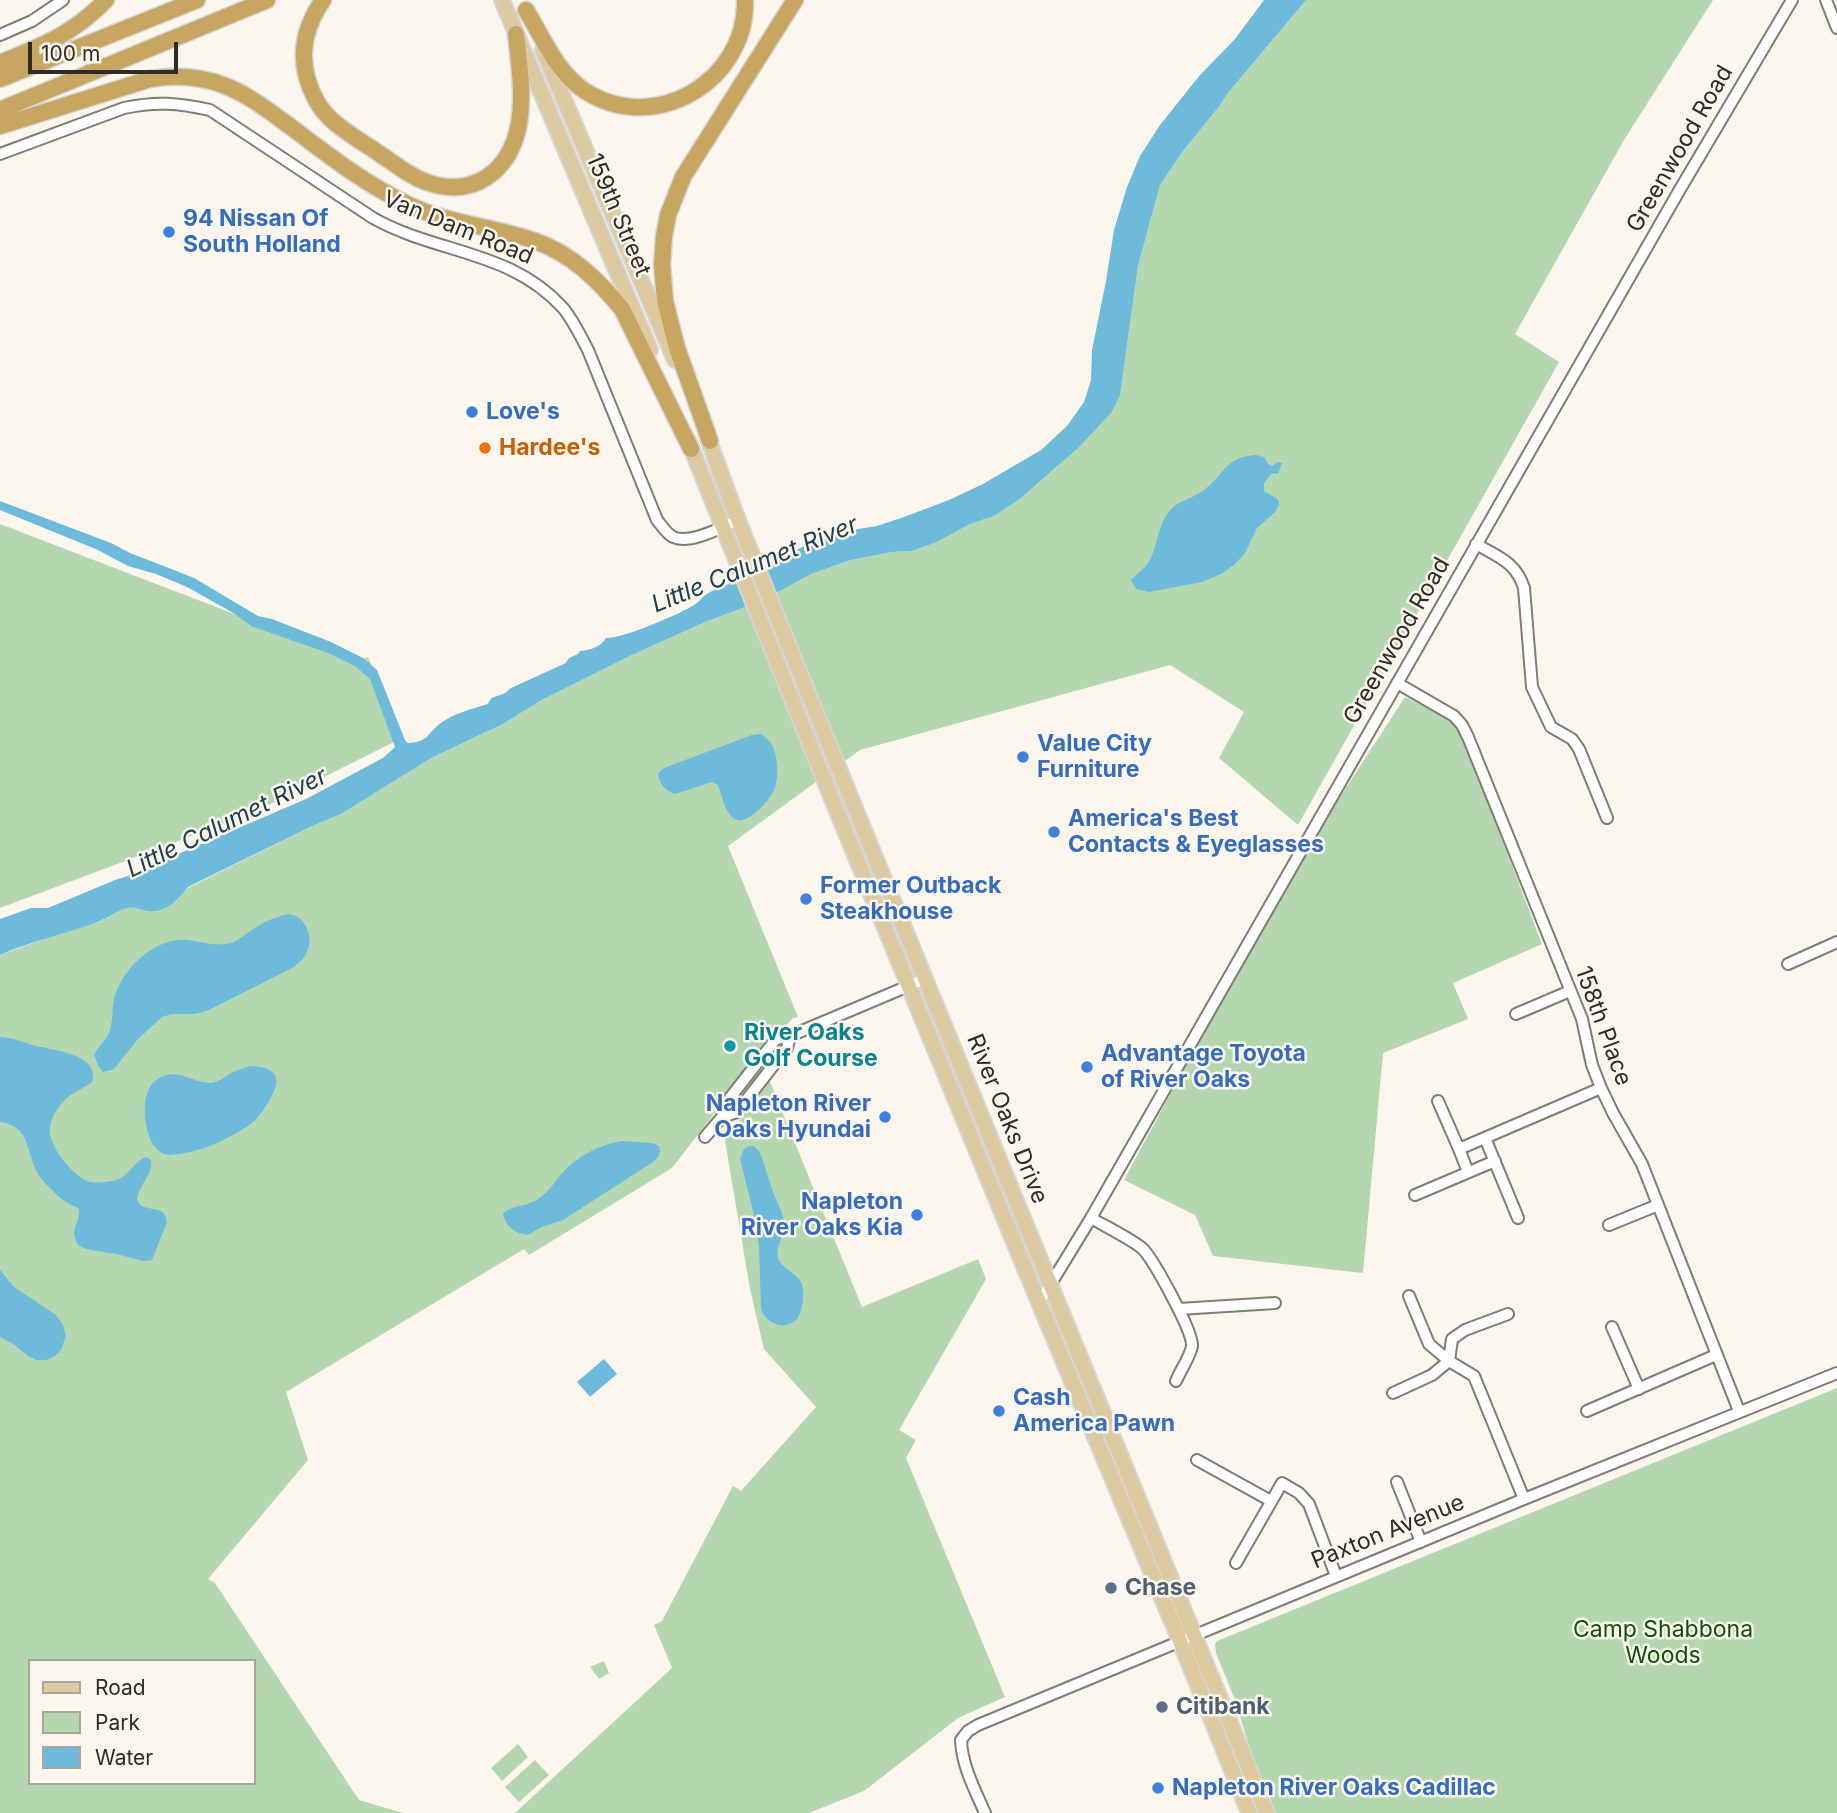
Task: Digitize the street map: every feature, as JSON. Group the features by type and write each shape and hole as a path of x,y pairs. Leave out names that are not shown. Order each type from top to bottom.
{"highway":[{"path":"0,64 71,31 106,0"},
{"path":"0,79 197,0"},
{"path":"0,110 267,0"},
{"path":"323,0 304,38 303,57 307,80 316,101 328,116 407,173 425,182 445,187 476,184 490,176 500,167 512,148 519,121 522,91 516,34"},
{"path":"524,5 563,72 574,83 593,95 616,104 652,107 683,98 701,88 716,74 729,59 739,38 744,20 745,0"},
{"path":"710,441 677,348 665,301 662,265 668,215 683,177 795,0"},
{"path":"0,126 150,79 168,76 206,80 243,94 359,177 408,205 452,221 536,241 578,263 606,289 622,309 691,449"}],"main road":[{"name":"159th Street","path":"502,0 691,449"},
{"name":"159th Street","path":"524,5 710,441"},
{"name":"River Oaks Drive","path":"710,441 751,553 1268,1813"},
{"name":"River Oaks Drive","path":"691,449 1249,1813"}],"street":[{"path":"0,35 32,21 63,0"},
{"name":"Greenwood Road","path":"1039,1303 1091,1218 1679,191 1792,0"},
{"path":"1826,0 1837,27"},
{"name":"Van Dam Road","path":"0,154 124,108 144,104 181,104 210,110 394,230 500,264 530,279 549,294 570,318 588,350 657,520 665,531 674,538 687,539 738,520"},
{"path":"1476,544 1511,565 1520,575 1524,588 1532,687 1551,727 1572,739 1579,749 1607,818"},
{"name":"158th Place","path":"1396,683 1454,716 1468,737 1582,1019 1592,1065 1601,1088 1642,1164 1739,1411"},
{"path":"1788,964 1837,942"},
{"path":"705,1137 722,1117 726,1103 776,1039 790,1036 925,979"},
{"path":"1516,1014 1570,991"},
{"path":"1459,1149 1601,1088"},
{"path":"1438,1101 1468,1172"},
{"path":"1485,1138 1518,1218"},
{"path":"1415,1195 1495,1161"},
{"path":"1609,1224 1658,1205"},
{"path":"1091,1218 1142,1248 1179,1309 1192,1346 1176,1381"},
{"path":"1409,1296 1429,1344 1449,1361 1474,1376 1524,1499"},
{"path":"1179,1309 1275,1303"},
{"path":"1393,1393 1432,1375 1449,1361 1452,1339 1465,1330 1508,1314"},
{"path":"1612,1327 1639,1388"},
{"path":"1587,1411 1716,1355"},
{"name":"Paxton Avenue","path":"985,1813 967,1769 961,1740 968,1731 978,1725 1336,1576 1837,1373"},
{"path":"1197,1460 1271,1502"},
{"path":"1397,1482 1421,1542"},
{"path":"1236,1563 1282,1483 1299,1493 1309,1504 1336,1576"}],"green space":[{"name":"River Oaks Golf Course","path":"1306,0 1713,0 1624,140 1515,334 1559,362 1298,825 1219,758 1244,712 1170,665 860,750 728,846 798,1017 793,1018 755,1061 672,1168 529,1255 524,1249 286,1392 308,1460 208,1579 215,1583 359,1800 403,1813 0,1813 0,955 99,922 125,908 148,911 176,901 188,888 341,814 433,757 503,724 540,701 632,655 782,590 811,574 851,560 912,551 937,542 970,524 994,516 1020,499 1058,466 1112,412 1120,394 1138,266 1160,185 1218,108"},
{"path":"0,524 357,661 368,657 402,738 250,814 0,908"},
{"path":"1405,697 1455,722 1542,944 1453,983 1468,1019 1383,1053 1363,1273 1213,1256 1195,1215 1124,1180 1195,1048 1325,820"},
{"name":"River Oaks Golf Course","path":"768,1077 862,1307 978,1259 986,1279 899,1430 916,1440 906,1458 1005,1697 958,1718 864,1791 809,1813 515,1813 672,1668 654,1625 662,1621 733,1486 741,1491 816,1407 764,1349 750,1289 724,1135 731,1126 736,1126 746,1111 745,1107"},
{"name":"Camp Shabbona Woods","path":"1837,1388 1837,1813 1276,1813 1252,1756 1235,1700 1216,1653 1217,1641"},
{"path":"604,1661 609,1673 599,1679 590,1667"},
{"path":"518,1744 528,1757 502,1781 491,1768"},
{"path":"535,1760 549,1775 519,1802 505,1787"}],"water":[{"path":"1264,0 1306,0 1228,93 1160,185 1138,266 1120,395 1112,412 1078,448 1020,499 994,516 970,524 937,542 912,551 851,560 811,574 782,590 632,655 540,701 503,724 433,757 341,814 188,887 166,908 148,911 127,908 98,922 0,955 0,919 31,908 48,908 115,880 147,870 306,799 383,758 395,747 370,679 355,666 328,653 251,626 187,587 128,566 98,550 0,510 0,501 194,578 258,616 331,642 363,658 377,670 405,740 408,743 420,741 446,720 488,704 511,688 566,663 580,651 595,648 606,638 637,630 677,614 705,595 818,539 839,532 877,526 949,500 983,484 1041,450 1067,426 1084,402 1091,380 1092,350 1114,230 1140,156 1160,125 1200,75 1235,39"},
{"path":"1256,455 1264,457 1272,466 1278,462 1282,463 1278,474 1272,473 1264,483 1264,491 1276,498 1279,505 1257,528 1245,553 1221,574 1202,582 1149,592 1136,589 1131,580 1150,560 1163,521 1171,509 1204,490 1231,463"},
{"path":"760,734 771,743 774,750 777,781 769,798 746,819 732,817 726,809 718,785 712,782 675,794 661,784 658,773 664,768"},
{"path":"288,914 304,923 310,942 306,954 294,967 209,1010 162,1017 138,1039 114,1069 103,1072 94,1055 109,1033 119,985 131,967 147,952 177,940 217,944 233,942 265,922"},
{"path":"0,1037 73,1055 89,1065 93,1073 92,1082 72,1094 59,1107 50,1125 51,1140 71,1169 90,1182 117,1180 142,1159 146,1157 151,1160 150,1170 137,1200 141,1206 164,1213 167,1222 152,1260 143,1261 78,1245 74,1230 79,1209 64,1201 40,1177 27,1143 18,1129 0,1122"},
{"path":"251,1066 272,1072 276,1087 260,1115 251,1124 221,1141 191,1152 169,1155 156,1148 146,1125 145,1115 146,1096 154,1082 161,1077 176,1074 211,1083"},
{"path":"622,1141 652,1143 659,1146 659,1156 563,1220 528,1235 515,1231 506,1222 503,1214 538,1199 576,1160 599,1148"},
{"path":"754,1146 759,1151 782,1214 784,1228 778,1248 779,1260 802,1284 803,1301 800,1314 791,1324 775,1324 766,1318 761,1309 759,1247 740,1159 744,1149"},
{"path":"0,1270 14,1287 56,1315 63,1325 66,1336 61,1350 55,1356 37,1360 0,1337"},
{"path":"604,1359 617,1374 590,1397 577,1382"}],"place":[{"name":"94 Nissan Of South Holland","path":"169,232"},
{"name":"Love's","path":"472,412"},
{"name":"Hardee's","path":"485,448"},
{"name":"Value City Furniture","path":"1023,757"},
{"name":"America's Best Contacts & Eyeglasses","path":"1054,832"},
{"name":"Former Outback Steakhouse","path":"806,899"},
{"name":"River Oaks Golf Course","path":"730,1046"},
{"name":"Advantage Toyota of River Oaks","path":"1087,1067"},
{"name":"Napleton River Oaks Hyundai","path":"885,1117"},
{"name":"Napleton River Oaks Kia","path":"917,1215"},
{"name":"Cash America Pawn","path":"999,1411"},
{"name":"Chase","path":"1111,1588"},
{"name":"Citibank","path":"1162,1707"},
{"name":"Napleton River Oaks Cadillac","path":"1158,1788"}],"water label":[{"name":"Little Calumet River","path":"755,565"},
{"name":"Little Calumet River","path":"227,823"}]}
